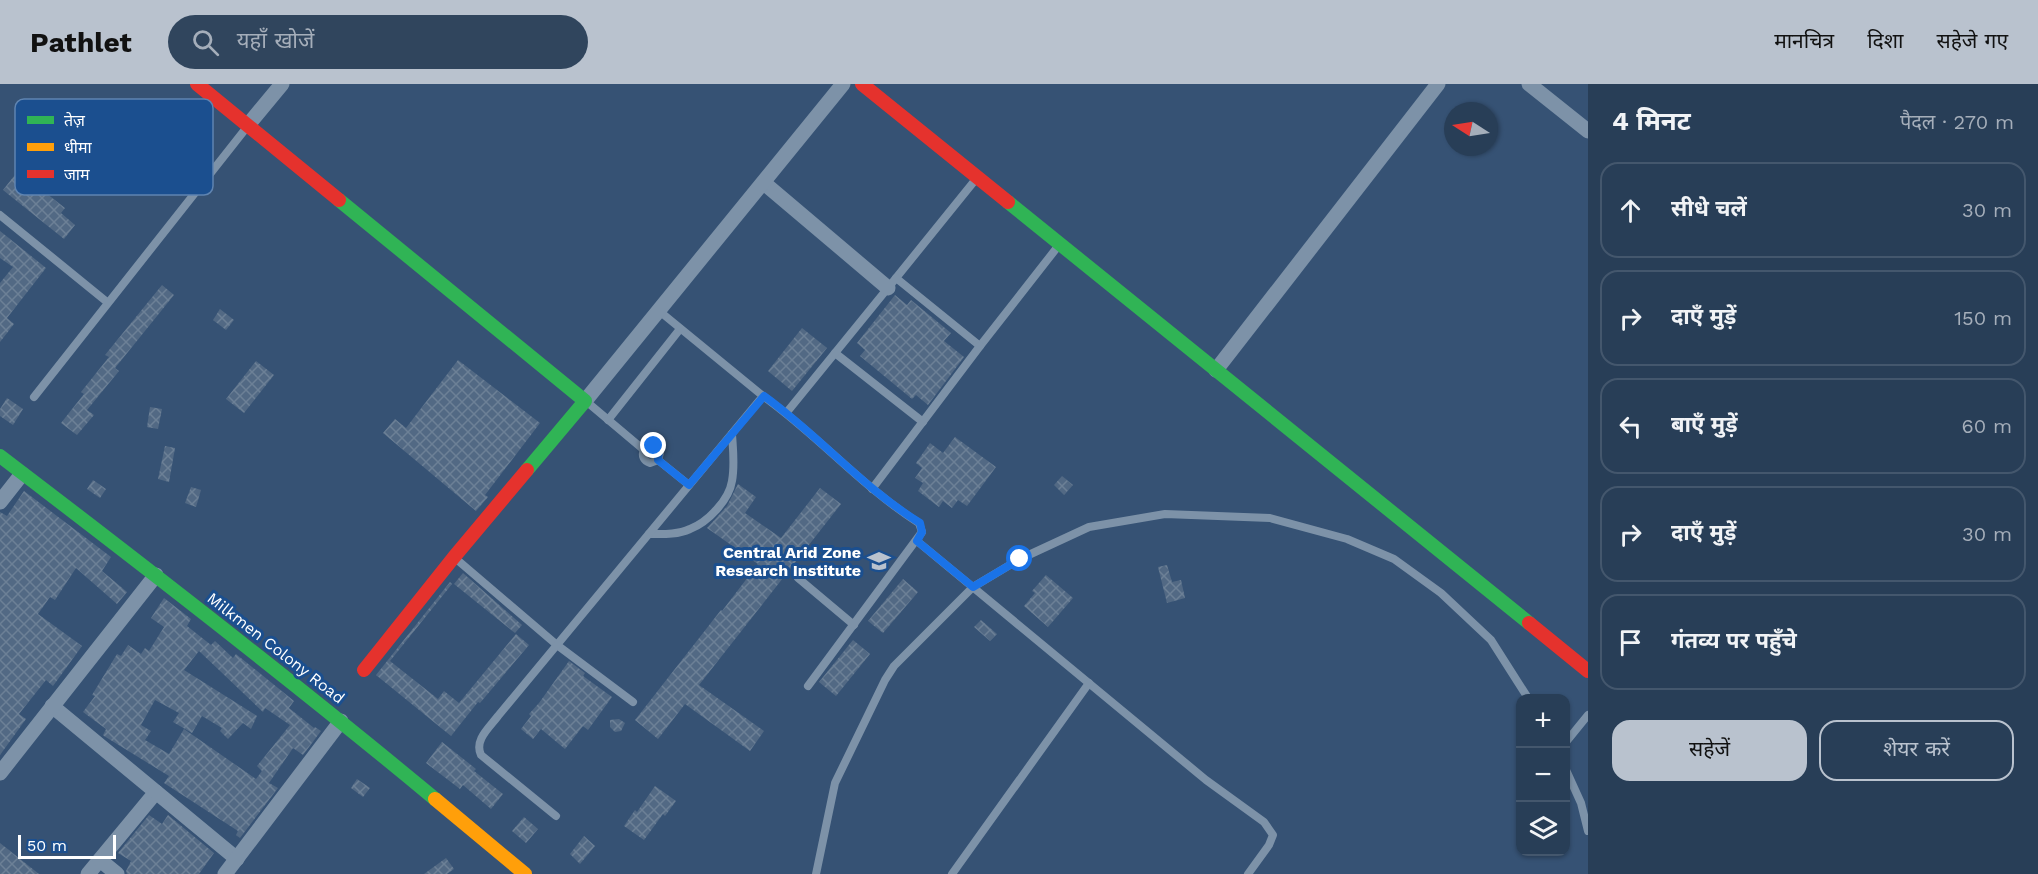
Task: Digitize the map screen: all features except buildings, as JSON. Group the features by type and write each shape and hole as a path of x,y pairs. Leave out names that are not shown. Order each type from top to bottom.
{"street":[{"path":"197,84 585,401"},
{"path":"248,126 282,84"},
{"path":"364,670 454,557 585,401 843,84"},
{"path":"862,84 1588,671"},
{"path":"1216,370 1438,84"},
{"path":"1529,84 1588,131"},
{"path":"764,183 892,283"},
{"name":"Milkmen Colony Road","path":"0,456 156,574 341,721 525,874"},
{"path":"0,502 22,474"},
{"path":"0,773 156,574"},
{"path":"52,706 237,859"},
{"path":"225,874 341,721"},
{"path":"88,874 156,792"},
{"path":"100,860 117,874"}],"lane":[{"path":"213,170 248,126"},
{"path":"787,412 977,177"},
{"path":"34,397 193,195"},
{"path":"0,215 107,302"},
{"path":"872,489 1060,243"},
{"path":"892,283 980,346"},
{"path":"658,310 787,412 872,489 920,523 922,532 917,541 808,686"},
{"path":"608,420 680,329"},
{"path":"835,352 923,422"},
{"path":"556,816 481,755 478,748 483,736 764,396"},
{"path":"585,401 644,450"},
{"path":"648,534 676,533 692,529 720,504 732,484 734,465 732,434"},
{"path":"649,445 657,447 660,453 658,460 650,463 642,455 649,445"},
{"path":"658,460 689,485"},
{"path":"816,874 836,783 885,680 894,666 973,587 1020,559 1089,527 1165,514 1270,518 1347,539 1394,559 1441,592 1491,640 1525,694"},
{"path":"917,541 1206,780 1271,829 1273,835 1269,845 1248,874"},
{"path":"454,557 557,645 633,702"},
{"path":"798,578 854,624"},
{"path":"952,874 1089,683"},
{"path":"1570,737 1588,715"},
{"path":"1570,779 1581,803 1588,831"}],"traffic: fast":[{"path":"339,200 585,401 527,470"},
{"path":"1008,202 1529,623"},
{"path":"0,456 219,625 435,799"}],"traffic: slow":[{"path":"435,799 525,874"}],"traffic: jam":[{"path":"197,84 339,200"},
{"path":"862,84 1008,202"},
{"path":"364,670 527,470"},
{"path":"1529,623 1588,671"}],"place":[{"name":"Central Arid Zone Research Institute","path":"879,561"}],"route":[{"path":"654,446 659,451 658,460 689,485 764,396 787,412 872,489 920,523 922,532 917,541 973,587 1020,559"}]}
